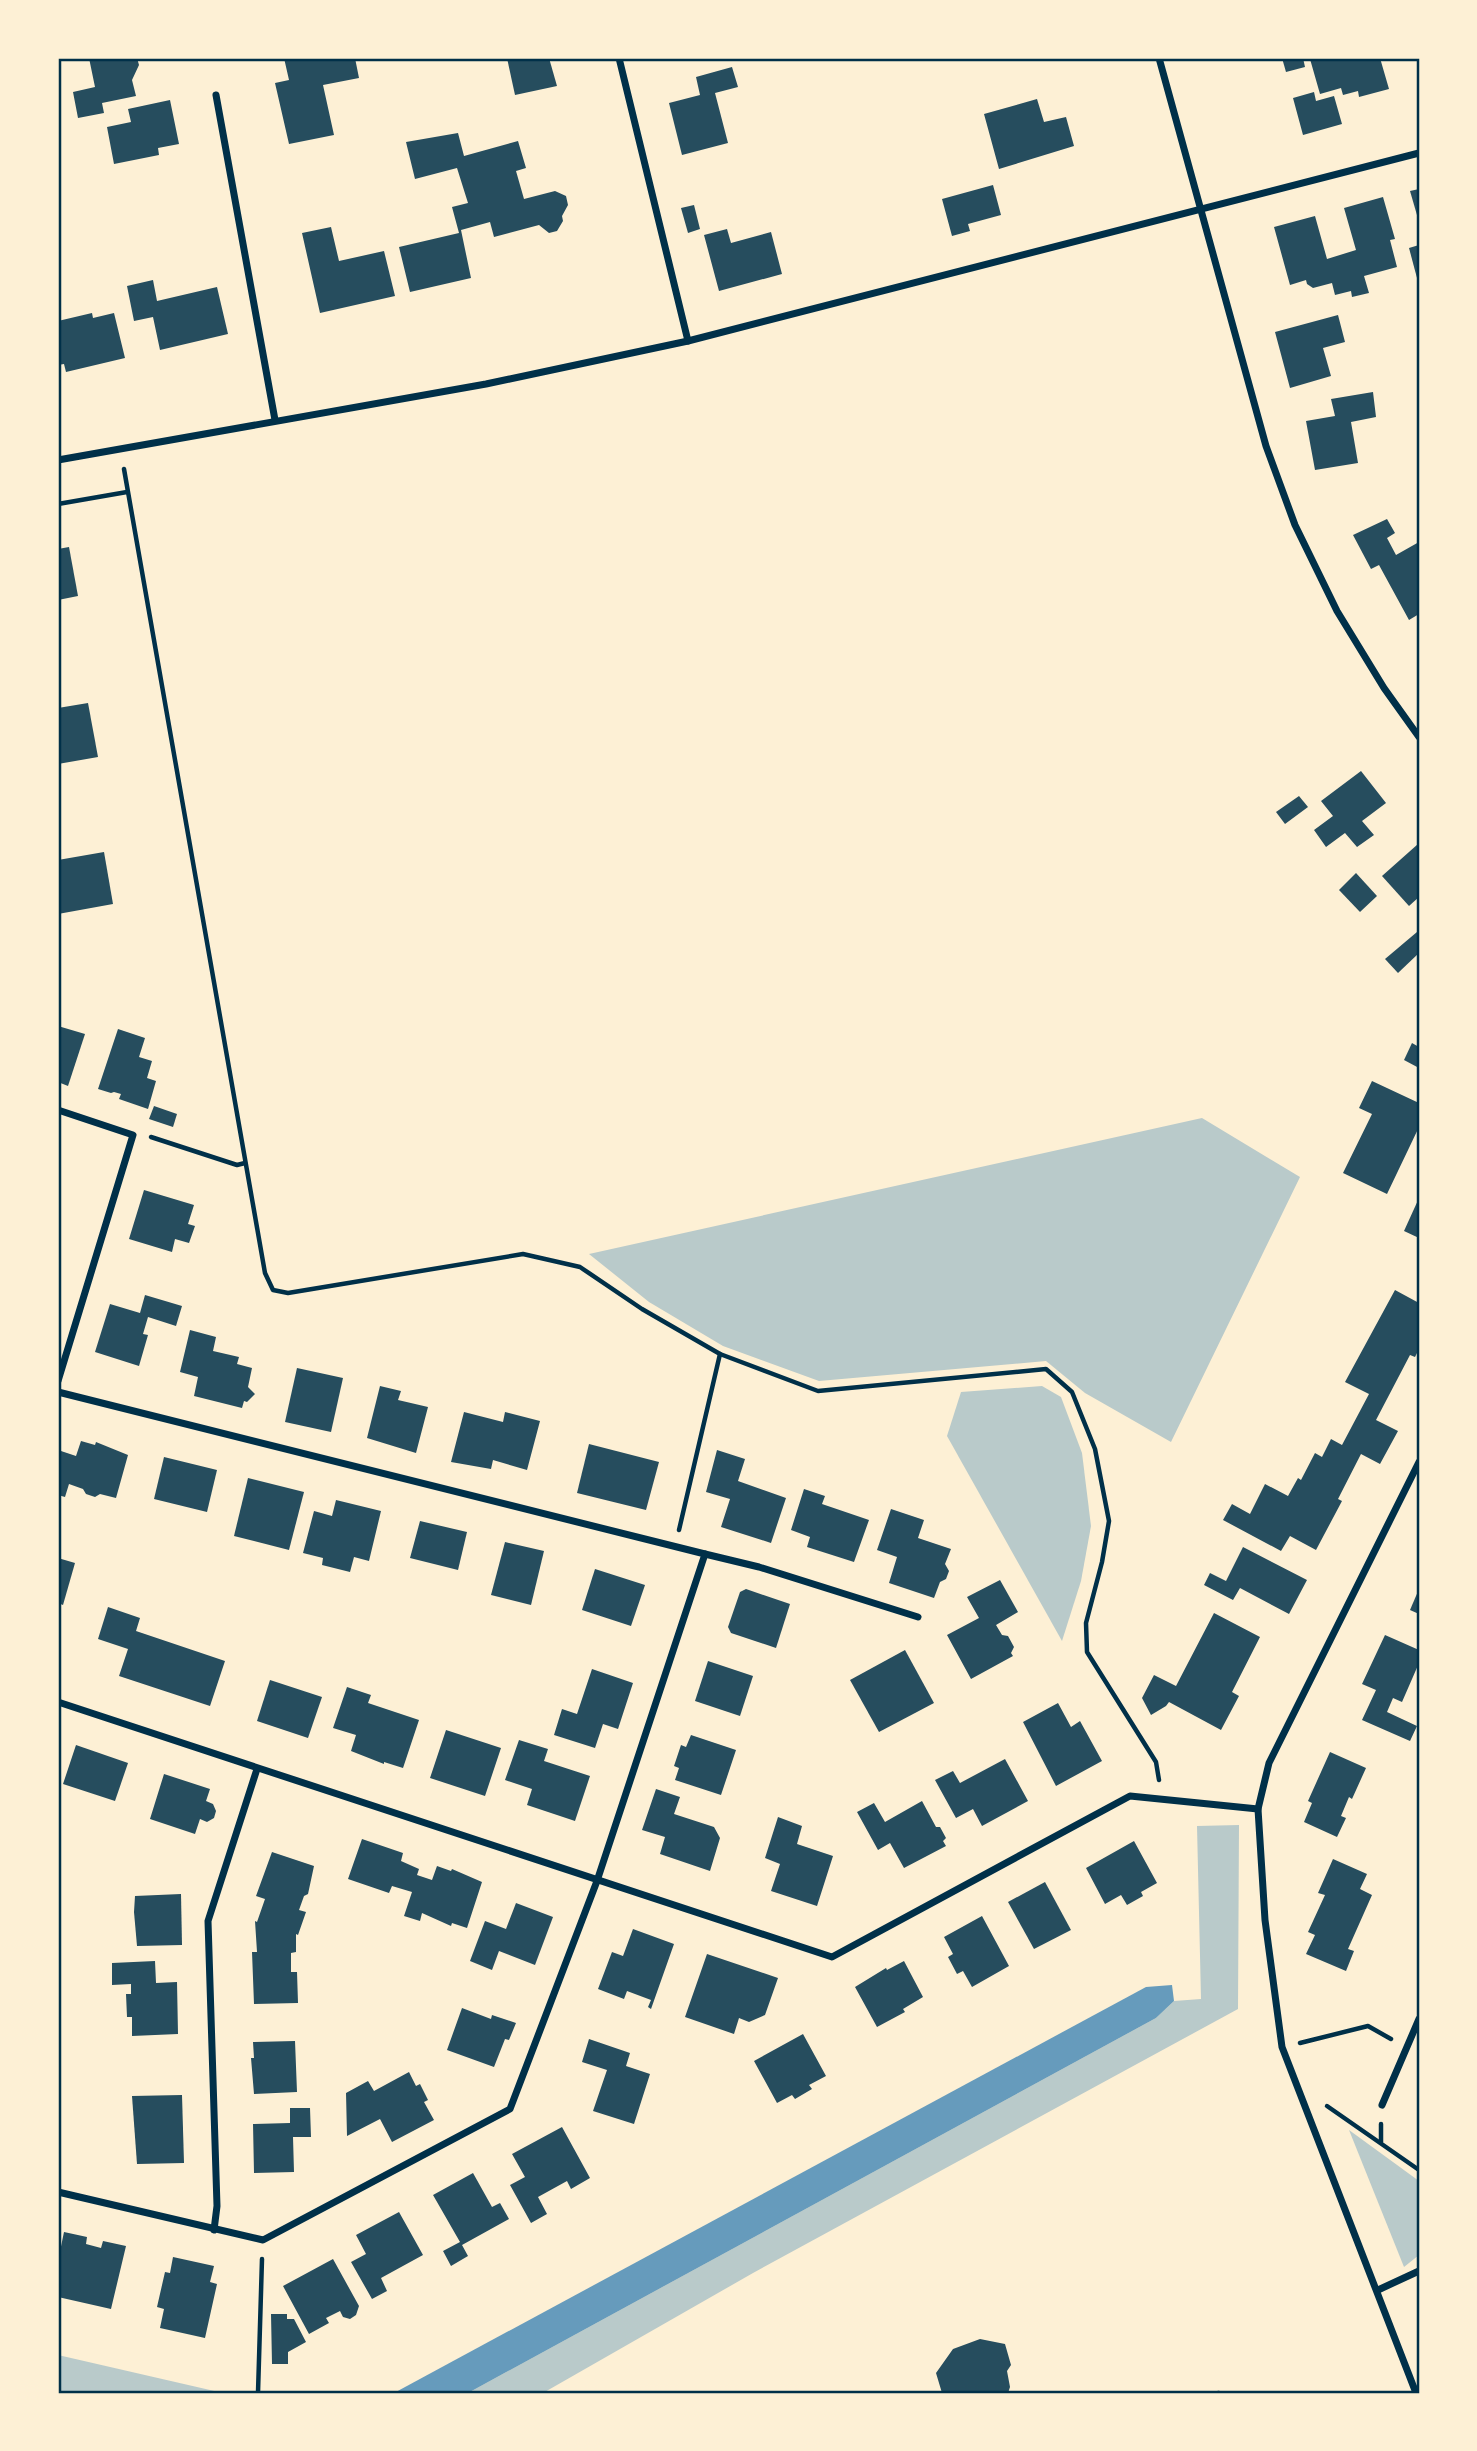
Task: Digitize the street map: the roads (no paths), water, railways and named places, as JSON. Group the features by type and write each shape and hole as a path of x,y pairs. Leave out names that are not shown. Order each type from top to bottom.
{"street":[{"path":"619,58 688,341"},
{"path":"1159,58 1266,446 1295,525 1337,611 1384,688 1419,737"},
{"path":"216,95 275,420"},
{"path":"58,460 486,384 688,341 1419,153"},
{"path":"58,1110 134,1135 58,1381"},
{"path":"58,1392 759,1567 918,1618"},
{"path":"1416,2393 1282,2047 1265,1920 1258,1809 1269,1763 1419,1462"},
{"path":"58,2192 262,2241 510,2109 597,1881 705,1554"},
{"path":"58,1702 832,1957 1130,1796 1258,1809"},
{"path":"214,2230 217,2206 208,1921 257,1769"},
{"path":"1382,2105 1419,2019"},
{"path":"1378,2290 1419,2271"}],"water":[{"path":"1172,1985 1174,2001 1156,2018 468,2393 394,2393 1146,1987"}]}
